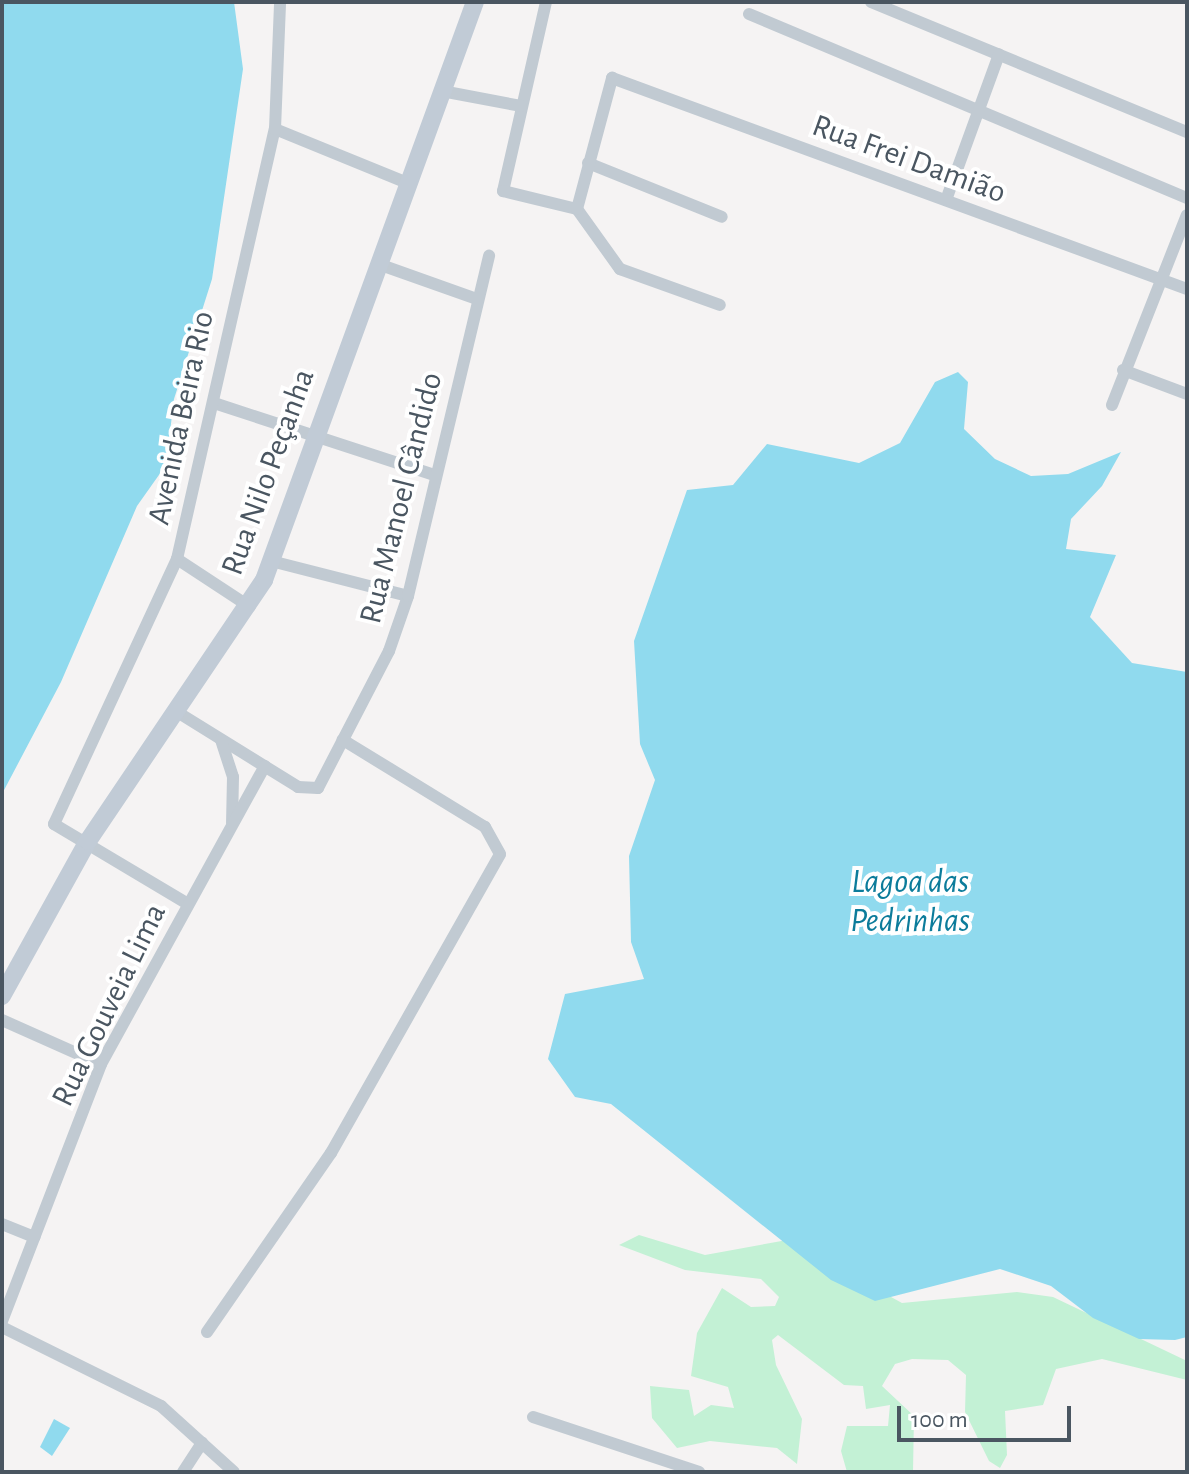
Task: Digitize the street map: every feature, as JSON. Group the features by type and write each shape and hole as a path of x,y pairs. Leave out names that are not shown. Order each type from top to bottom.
{"main road":[{"name":"Rua Nilo Peçanha","path":"2,996 88,841 174,710 250,607 271,561 313,435 447,92 475,2"}],"street":[{"name":"Avenida Beira Rio","path":"88,841 54,824 177,559 275,129 280,2"},
{"path":"546,2 503,191 577,209 620,269 720,305"},
{"path":"871,2 1187,132"},
{"path":"749,14 1187,198"},
{"path":"946,200 999,54"},
{"name":"Rua Frei Damião","path":"588,163 612,78 1187,289"},
{"path":"447,92 521,106"},
{"path":"275,129 410,184"},
{"path":"577,209 588,163 722,217"},
{"path":"1112,405 1123,370 1187,215"},
{"name":"Rua Manoel Cândido","path":"265,766 304,790 318,788 408,596 434,475 489,255"},
{"path":"381,265 477,299"},
{"path":"1123,370 1187,394"},
{"path":"214,403 434,475"},
{"path":"177,559 250,607"},
{"path":"271,561 408,596"},
{"path":"174,710 265,766"},
{"path":"221,740 233,777 231,834"},
{"path":"207,1332 331,1153 500,854 485,827 343,740"},
{"name":"Rua Gouveia Lima","path":"2,1321 101,1064 188,904 231,834 265,766"},
{"path":"88,841 188,904"},
{"path":"2,1020 101,1064"},
{"path":"2,1224 34,1237"},
{"path":"2,1327 161,1406 234,1472"},
{"path":"533,1417 699,1472"},
{"path":"183,1472 202,1443"}],"green space":[{"path":"639,1235 705,1255 787,1240 902,1303 1017,1292 1053,1297 1187,1361 1187,1380 1102,1359 1056,1369 1043,1405 1005,1411 1007,1455 1000,1468 989,1461 965,1412 966,1375 948,1360 912,1359 895,1364 882,1386 914,1416 913,1472 847,1472 841,1451 847,1426 888,1426 890,1405 866,1409 863,1386 844,1385 778,1335 772,1340 776,1365 802,1419 797,1464 777,1448 710,1441 677,1448 652,1418 650,1386 689,1390 694,1416 711,1405 734,1408 728,1387 691,1376 697,1333 722,1288 751,1307 775,1306 779,1297 761,1279 685,1270 619,1245"}],"water":[{"path":"2,2 234,2 243,69 212,279 174,399 166,465 137,506 61,682 2,794"},
{"name":"Lagoa das Pedrinhas","path":"958,372 968,382 964,429 995,459 1031,476 1068,474 1121,452 1102,486 1071,519 1066,549 1116,555 1090,617 1132,663 1187,672 1187,1337 1175,1340 1139,1339 1093,1318 1051,1286 1000,1269 875,1301 831,1280 611,1104 575,1097 548,1059 565,994 644,979 631,942 629,856 655,780 640,744 634,641 687,490 733,485 767,444 859,463 900,443 935,382"},
{"path":"54,1419 70,1428 52,1456 40,1447"}]}
